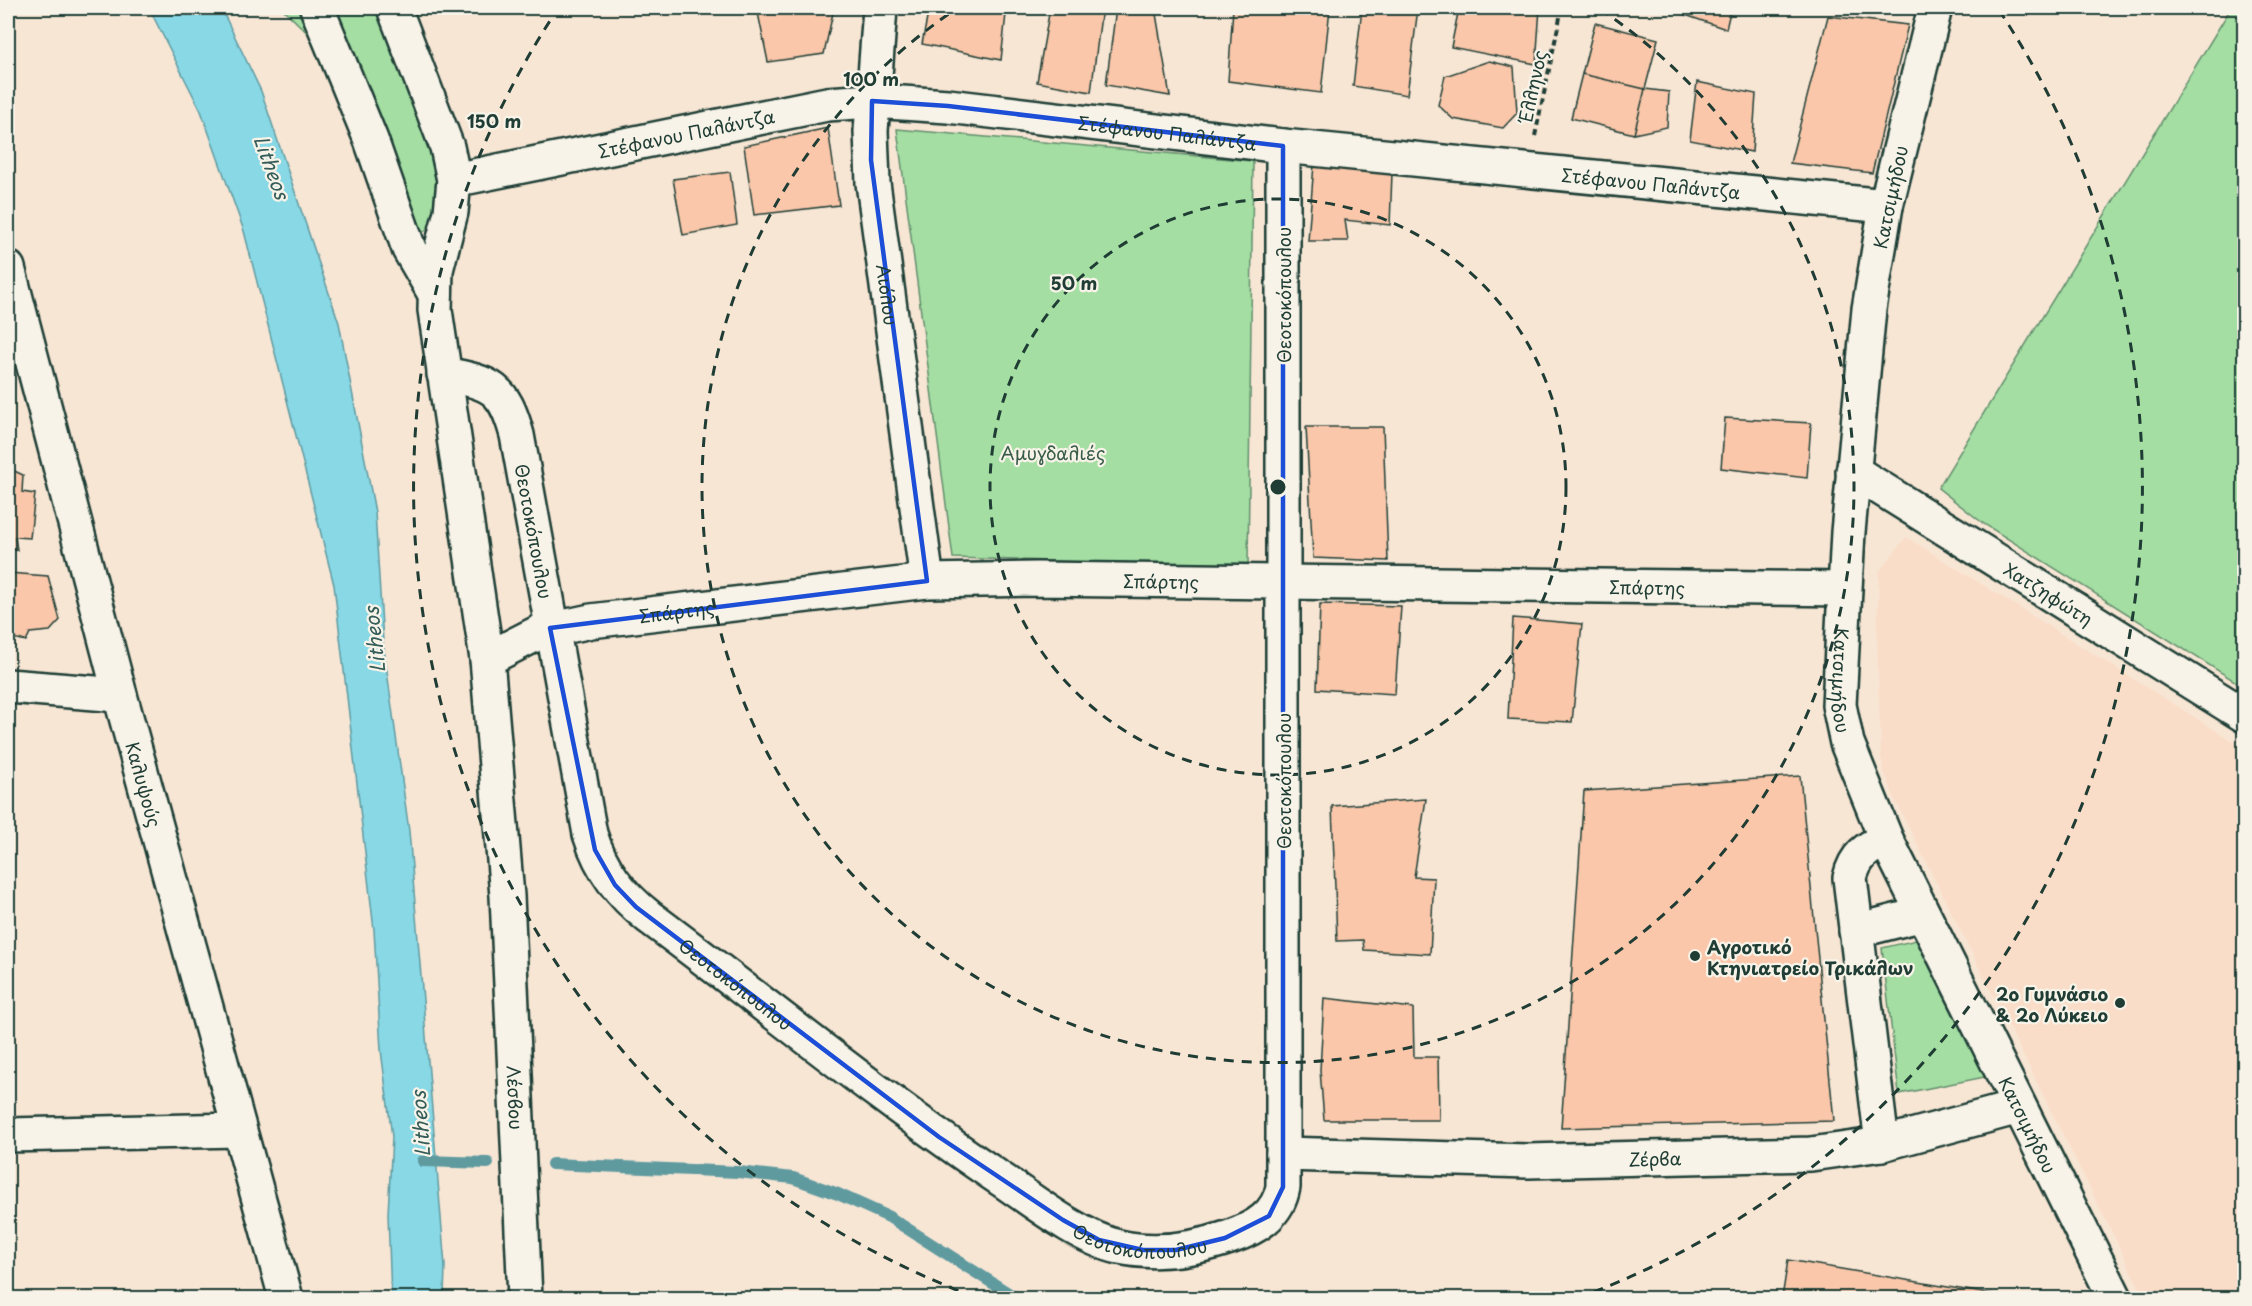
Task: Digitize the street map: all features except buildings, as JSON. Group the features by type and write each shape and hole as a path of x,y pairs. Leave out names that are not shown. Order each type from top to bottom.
{"street":[{"path":"317,8 371,140 409,249 435,294"},
{"path":"394,8 447,147 454,180 451,212 436,270 435,294"},
{"name":"Αιόλου","path":"880,8 872,101 873,183 927,581"},
{"name":"Κατσιμήδου","path":"1935,8 1886,206 1869,309 1844,589 1839,705 1847,743 1886,839 2115,1299"},
{"name":"Στέφανου Παλάντζα","path":"454,180 827,104 872,101 948,106 1283,146 1886,206"},
{"name":"Θεοτοκόπουλου","path":"444,374 479,381 501,394 510,408 518,435 550,628 590,834 601,862 615,885 649,917 939,1137 1081,1230 1118,1246 1143,1250 1176,1250 1209,1243 1239,1234 1261,1222 1275,1210 1282,1195 1283,146"},
{"name":"Καλυψούς","path":"8,268 120,694 286,1299"},
{"name":"Λέσβου","path":"435,294 444,374 488,659 507,896 525,1299"},
{"name":"Χατζηφώτη","path":"1853,471 2244,715"},
{"name":"Σπάρτης","path":"488,659 550,628 790,596 927,581 1037,579 1282,584 1844,589"},
{"path":"8,686 120,694"},
{"path":"1882,1144 1850,878 1853,866 1869,847 1886,839"},
{"path":"1856,931 1923,914"},
{"name":"Ζέρβα","path":"1283,1154 1528,1161 1811,1154 1882,1144 2019,1107"},
{"path":"8,1136 238,1130"}],"path":[{"name":"Έλληνος","path":"1529,169 1562,8"}],"highlighted area":[{"path":"872,101 948,106 1283,146 1283,1187 1269,1216 1225,1238 1176,1250 1143,1250 1099,1240 1063,1220 939,1137 636,907 615,885 595,850 550,628 927,581 871,160"}],"shaded area":[{"name":"2ο Γυμνάσιο & 2ο Λύκειο","path":"1906,537 2244,748 2244,1298 2145,1298 1897,804 1884,772 1881,756 1877,641 1879,572"}],"green space":[{"path":"282,8 386,8 407,56 441,191 430,227 422,233 404,218 360,85"},
{"path":"2231,8 2244,8 2244,687 1984,524 1938,488"},
{"name":"Αμυγδαλιές","path":"897,129 1253,161 1248,567 953,558"},
{"path":"1916,940 1985,1077 1899,1094 1882,948"}],"water":[{"name":"Litheos","path":"149,8 221,8 261,91 339,323 375,512 383,642 409,831 445,1266 444,1298 391,1298 388,1214 392,1137 381,1050 374,930 334,585 244,231 201,111"}],"waterway":[{"name":"Litheos","path":"423,1161 488,1163"},
{"path":"552,1164 738,1172 793,1178 838,1194 889,1217 1016,1298"}],"place":[{"name":"Αγροτικό Κτηνιατρείο Τρικάλων","path":"1695,956"},
{"name":"2ο Γυμνάσιο & 2ο Λύκειο","path":"2120,1003"}]}
